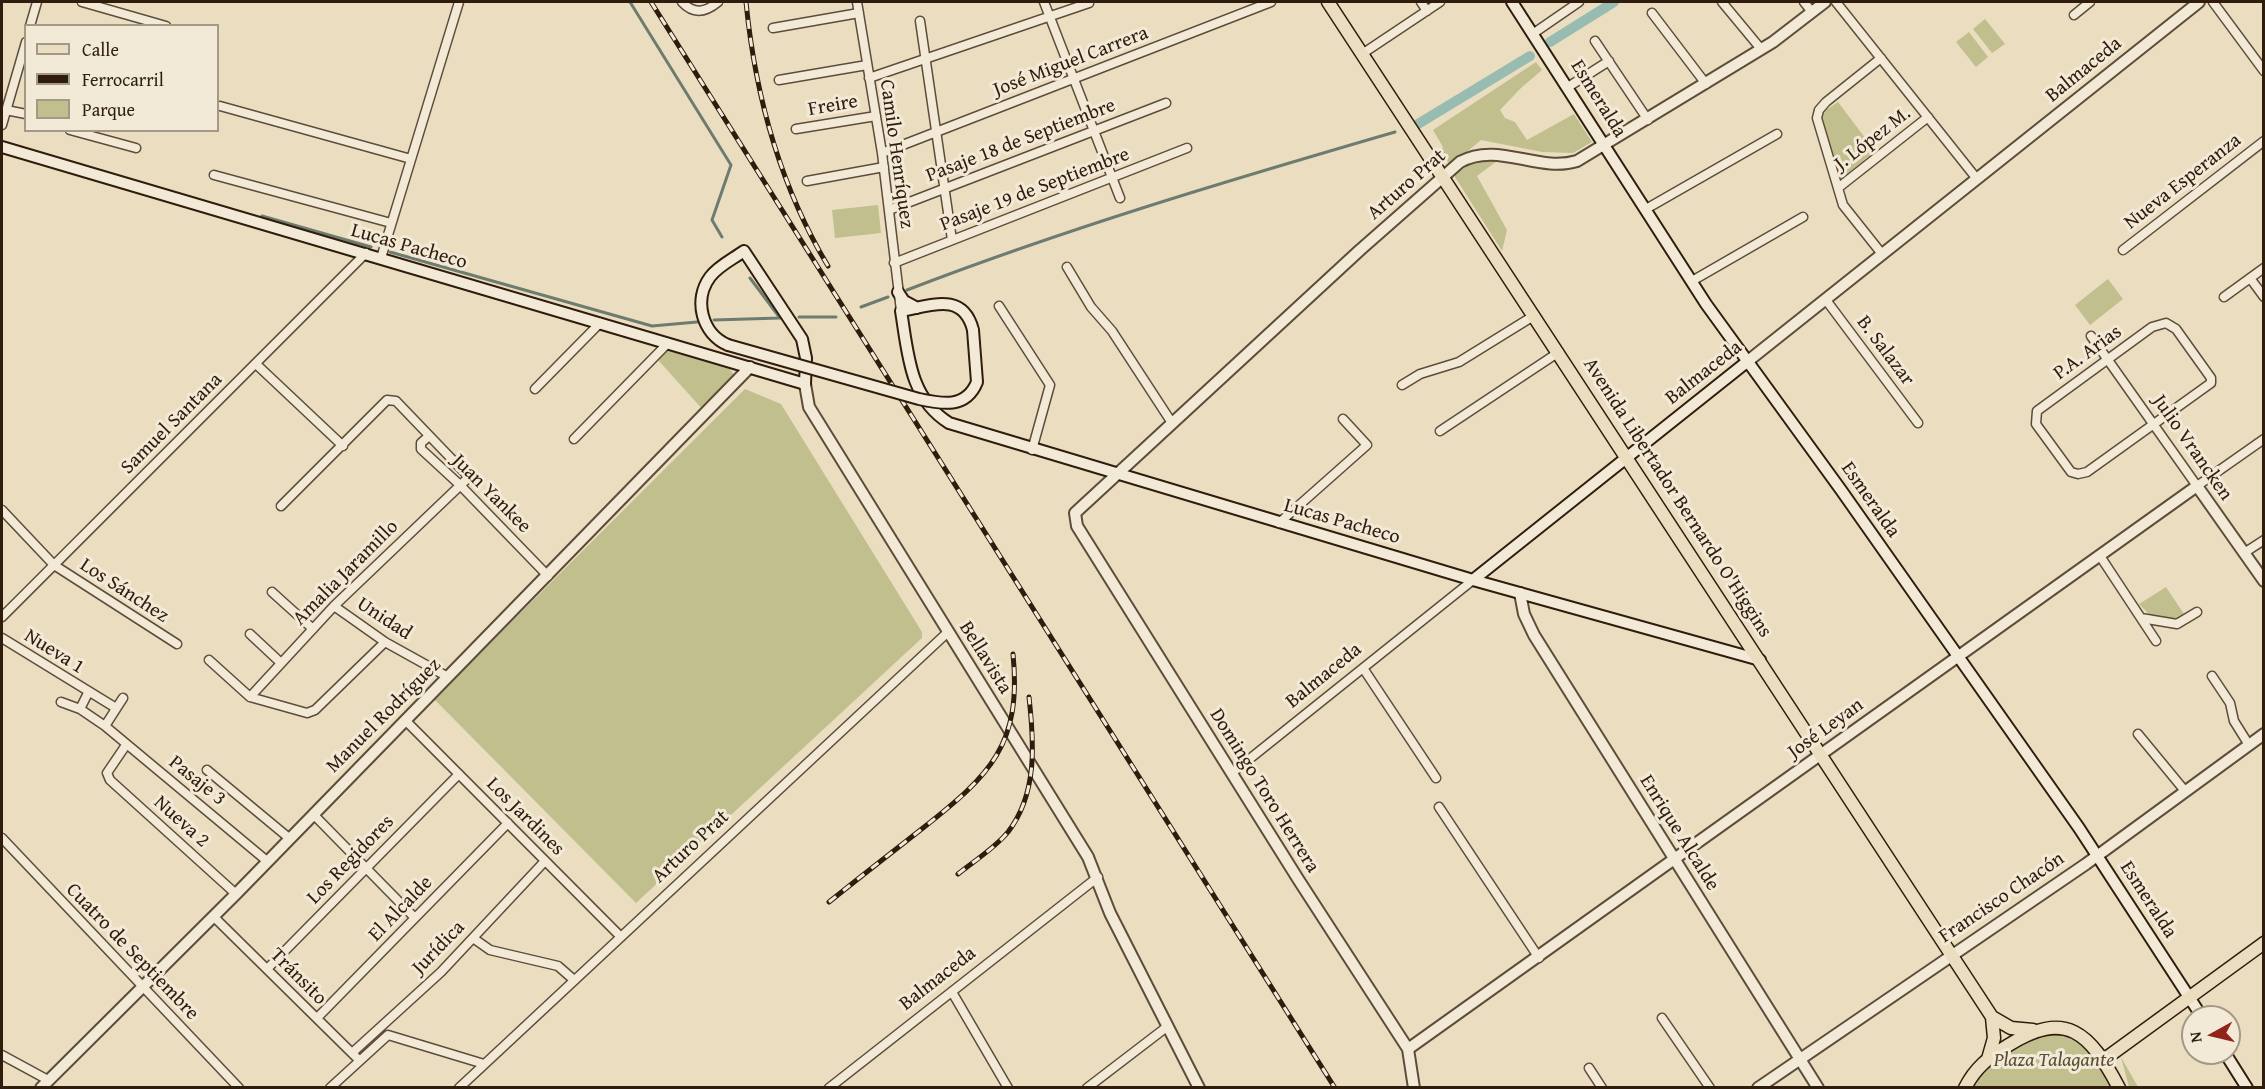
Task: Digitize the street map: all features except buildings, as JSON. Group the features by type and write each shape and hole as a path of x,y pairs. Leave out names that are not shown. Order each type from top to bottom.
{"main road":[{"name":"Avenida Libertador Bernardo O'Higgins","path":"1328,2 1628,457 1992,1017"},
{"path":"2102,1061 2264,943"},
{"path":"1992,1017 2011,1028 2033,1030 2057,1027 2073,1031 2089,1042 2119,1088"},
{"path":"1988,1059 1994,1038 1992,1017"},
{"path":"1965,1088 1975,1071 1988,1059 2033,1030"}],"street":[{"path":"31,24 37,2"},
{"path":"82,2 159,24"},
{"path":"381,258 459,2"},
{"path":"682,2 688,8 697,11 706,10 718,2"},
{"name":"Camilo Henríquez","path":"857,2 884,167 901,311"},
{"path":"1044,2 1120,198"},
{"name":"José Miguel Carrera","path":"882,153 1271,2"},
{"path":"1421,2 1427,11"},
{"path":"1362,54 1440,2"},
{"name":"Esmeralda","path":"1512,2 1692,281 2097,856 2195,1005"},
{"path":"1534,33 1579,2"},
{"path":"1722,2 1761,49"},
{"path":"1804,2 1812,12"},
{"name":"Arturo Prat","path":"1074,516 1078,508 1460,162 1478,155 1490,154 1566,164 1577,161 1648,120 1761,49 1825,2"},
{"path":"1836,2 1977,179"},
{"path":"2073,15 2090,2"},
{"name":"Balmaceda","path":"1232,773 2199,2"},
{"path":"2213,2 2264,71"},
{"path":"869,78 1089,3"},
{"path":"1652,12 1706,84"},
{"path":"773,28 859,13"},
{"path":"920,21 952,240"},
{"path":"1595,40 1648,120"},
{"path":"2,125 23,56"},
{"path":"1881,58 1826,102 1817,114 1817,122 1838,188 1850,215 1882,254"},
{"path":"1568,87 1608,61"},
{"path":"779,80 867,65"},
{"name":"Pasaje 18 de Septiembre","path":"889,210 1166,103"},
{"path":"220,106 411,159"},
{"path":"6,110 24,114"},
{"name":"Freire","path":"796,129 876,116"},
{"name":"J. López M.","path":"1838,188 1928,117"},
{"path":"77,132 136,148"},
{"path":"1646,209 1777,134"},
{"name":"Nueva Esperanza","path":"2123,250 2264,141"},
{"name":"Lucas Pacheco","path":"2,147 805,384"},
{"name":"Pasaje 19 de Septiembre","path":"894,263 1187,148"},
{"path":"807,180 884,167"},
{"path":"214,175 391,223"},
{"path":"1692,281 1803,217"},
{"name":"Bellavista","path":"918,308 937,304 958,307 969,317 973,330 977,382 969,395 950,404 919,399 728,345 708,329 702,314 701,294 712,274 744,251 802,339 806,358 805,384 809,407 1088,857 1098,877 1110,913 1199,1088"},
{"name":"Samuel Santana","path":"2,617 366,253"},
{"path":"1067,267 1091,307 1112,331 1172,423"},
{"path":"2224,297 2264,268"},
{"path":"2250,278 2264,297"},
{"path":"898,292 904,301 918,308"},
{"name":"B. Salazar","path":"1826,300 1918,423"},
{"path":"999,306 1050,385 1032,450"},
{"path":"901,311 918,308"},
{"path":"904,329 918,308"},
{"name":"Lucas Pacheco","path":"901,311 914,383 922,399 949,423 972,432 1279,523 1760,660"},
{"path":"1402,385 1420,374 1459,362 1534,315"},
{"path":"535,389 600,322"},
{"name":"P.A. Arias","path":"2166,323 2179,333 2212,381 2087,472 2078,474 2069,470 2036,424 2035,416 2039,409 2107,360 2152,327 2166,323"},
{"name":"Julio Vrancken","path":"2091,336 2264,582"},
{"path":"574,439 668,343"},
{"path":"1440,431 1558,352"},
{"path":"256,364 344,446"},
{"name":"Manuel Rodríguez","path":"44,1084 214,917 750,367"},
{"path":"281,506 344,446 384,401 396,401 429,436"},
{"path":"1279,523 1367,445 1343,419"},
{"name":"Juan Yankee","path":"429,436 421,443 420,448 459,484 548,576"},
{"name":"Amalia Jaramillo","path":"250,697 334,606 459,484 469,477 429,436"},
{"name":"José Leyan","path":"1408,1049 1539,958 2264,438"},
{"name":"Los Sánchez","path":"2,510 54,565 177,644"},
{"name":"Domingo Toro Herrera","path":"1074,516 1077,526 1408,1049 1414,1088"},
{"path":"2244,554 2264,540"},
{"path":"2100,556 2156,641"},
{"path":"272,592 313,629"},
{"name":"Enrique Alcalde","path":"1520,593 1524,614 1534,635 1818,1088"},
{"name":"Unidad","path":"334,606 385,642 448,676"},
{"path":"2141,618 2177,624 2197,612"},
{"name":"Arturo Prat","path":"459,1088 948,632"},
{"path":"250,634 281,663"},
{"name":"Nueva 1","path":"2,639 116,708"},
{"path":"209,660 250,697 303,713 311,712 385,642"},
{"path":"1363,668 1436,778"},
{"path":"2212,676 2230,703 2234,721 2249,745"},
{"path":"80,709 88,693"},
{"path":"105,726 123,698"},
{"name":"Pasaje 3","path":"61,702 80,709 105,726 267,861"},
{"name":"Los Jardines","path":"405,720 621,937"},
{"path":"2138,734 2185,791"},
{"name":"Francisco Chacón","path":"1758,1088 2097,856 2264,734"},
{"name":"Nueva 2","path":"126,745 107,773 110,780 236,894"},
{"path":"207,770 289,838"},
{"name":"Los Regidores","path":"267,969 459,774"},
{"path":"1438,807 1539,958"},
{"path":"313,813 415,918"},
{"name":"El Alcalde","path":"317,1018 508,824"},
{"name":"Cuatro de Septiembre","path":"2,838 239,1088"},
{"name":"Jurídica","path":"355,1057 441,972 545,861"},
{"name":"Balmaceda","path":"829,1088 1098,877"},
{"name":"Tránsito","path":"214,917 355,1057"},
{"path":"473,938 490,950 558,966 574,980"},
{"path":"952,992 1008,1088"},
{"path":"1662,1018 1710,1088"},
{"path":"1087,1088 1168,1026"},
{"path":"330,1088 355,1057 388,1035 484,1064"},
{"path":"2,1055 44,1084"},
{"path":"2233,1065 2247,1088"},
{"path":"1589,1068 1602,1088"}],"green space":[{"path":"1985,19 2005,44 1992,53 1973,29"},
{"path":"1969,32 1988,57 1976,67 1956,42"},
{"path":"1536,62 1542,70 1500,110 1505,118 1515,122 1527,140 1574,114 1592,142 1573,153 1542,152 1481,140 1450,166 1447,161 1444,161 1437,152 1443,147 1433,130"},
{"path":"1838,102 1875,151 1839,181 1821,118 1826,110"},
{"path":"1484,158 1501,158 1477,176 1507,230 1502,251 1455,177 1455,173"},
{"path":"878,205 881,233 835,238 832,210"},
{"path":"2108,279 2123,299 2090,325 2075,305"},
{"path":"665,350 730,369 735,377 704,411 658,360"},
{"path":"745,389 781,404 922,632 922,638 636,903 434,699"},
{"path":"2166,587 2184,614 2176,620 2150,615 2139,604"},
{"name":"Plaza Talagante","path":"2049,1034 2061,1035 2080,1044 2094,1059 2110,1087 1971,1088 1985,1068 2004,1053"},
{"path":"2121,1057 2138,1087 2129,1087"}],"waterway":[{"path":"630,2 731,165 712,220 722,237"},
{"path":"1550,42 1614,2"},
{"path":"1418,124 1530,56"},
{"path":"907,290 1089,225 1395,132"},
{"path":"262,216 371,247"},
{"path":"390,252 652,326 697,322"},
{"path":"750,278 780,318"},
{"path":"861,307 888,297"},
{"path":"799,317 836,317"},
{"path":"714,320 780,318"}],"railway":[{"path":"651,2 1335,1088"},
{"path":"746,2 756,71 772,138 796,204 828,266"},
{"path":"829,902 946,809 983,774 1006,735 1012,712 1013,654"},
{"path":"958,874 1003,838 1018,817 1025,801 1032,767 1029,697"}]}
